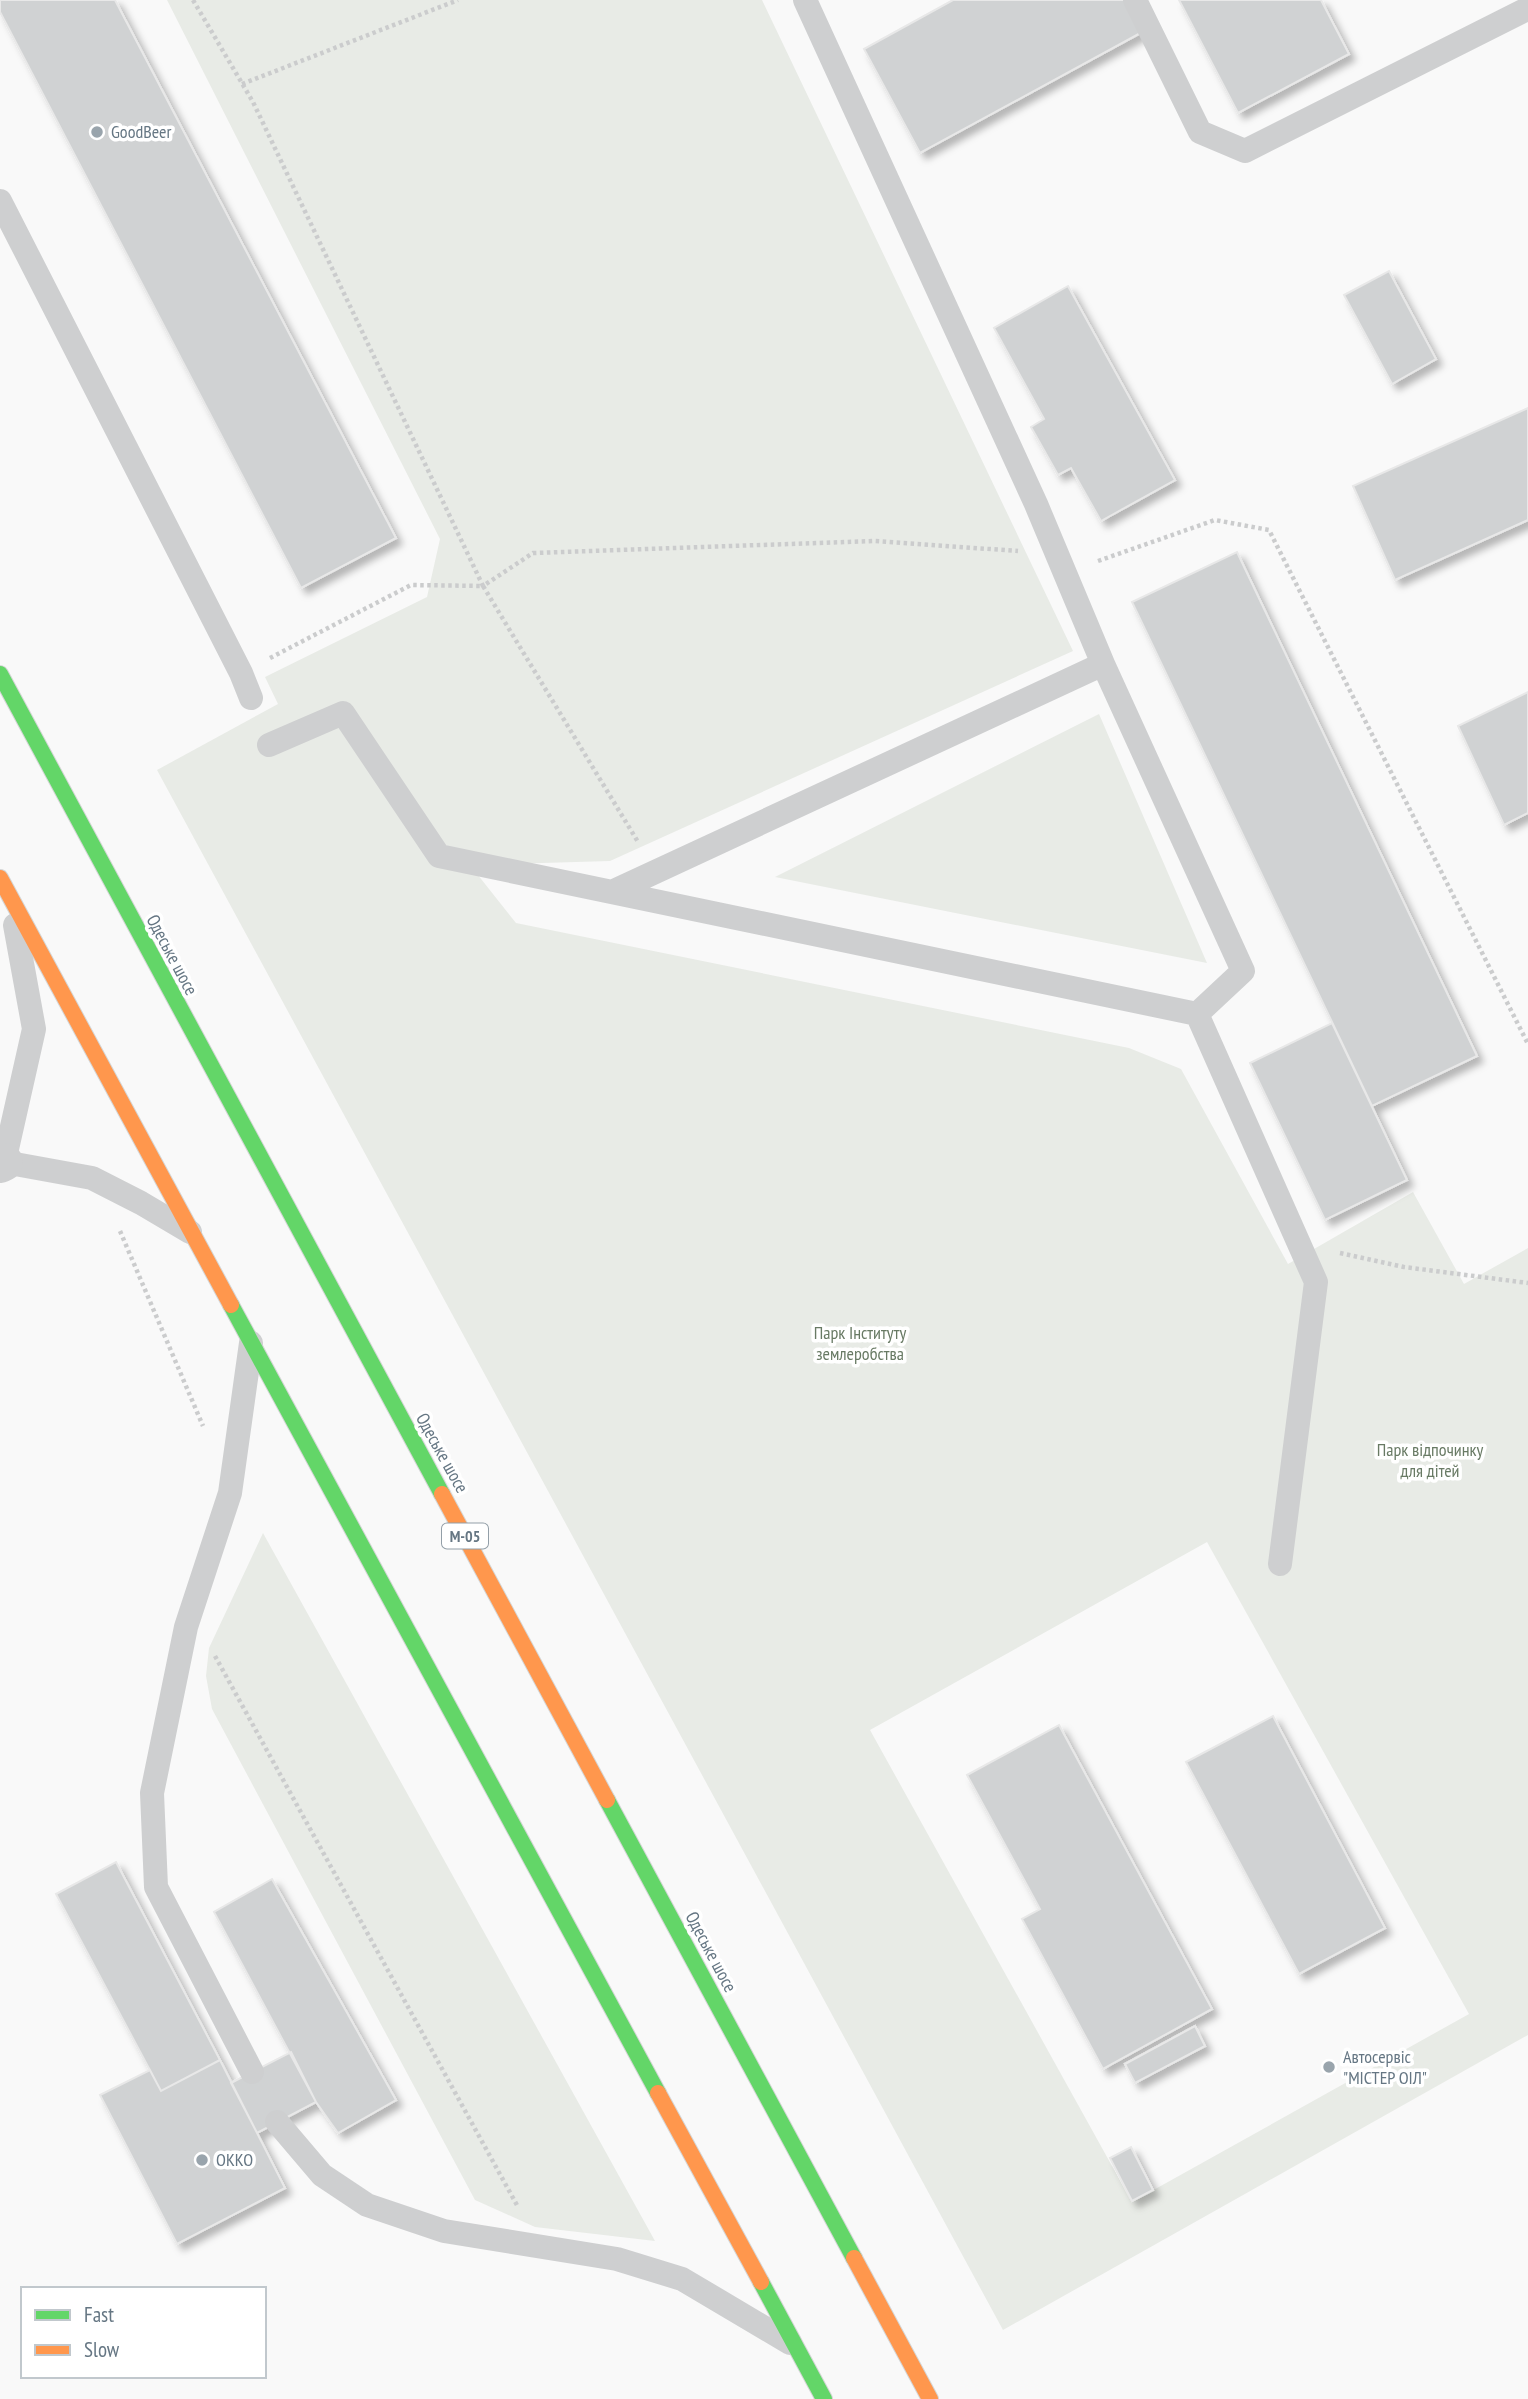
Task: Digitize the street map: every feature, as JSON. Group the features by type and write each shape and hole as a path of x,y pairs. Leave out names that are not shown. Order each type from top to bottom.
{"highway":[{"name":"Одеське шосе","path":"0,674 930,2399"},
{"path":"5,887 824,2399"}],"lane":[{"path":"805,0 1243,971 1197,1014"},
{"path":"1135,0 1200,132 1245,151 1523,10"},
{"path":"0,201 241,673 251,698"},
{"path":"612,892 1103,664"},
{"path":"269,745 343,713 439,856 1197,1014"},
{"path":"5,887 34,1029 2,1163 92,1178 191,1232"},
{"path":"1197,1014 1315,1282 1280,1564"},
{"path":"251,1343 230,1493 186,1627 152,1793 156,1887 252,2072"},
{"path":"277,2122 323,2175 367,2205 444,2231 617,2259 682,2279 795,2346"}],"path":[{"path":"193,0 253,102 483,586 656,871"},
{"path":"242,84 458,0"},
{"path":"241,673 411,585 483,586 533,553 874,541 1061,564 1215,520 1269,530 1528,1044"},
{"path":"111,1224 120,1231 206,1433"},
{"path":"1298,1244 1404,1267 1528,1283"},
{"path":"212,1650 520,2211"}],"green space":[{"name":"Парк Інституту землеробства","path":"167,0 762,0 1073,651 610,861 470,865 516,923 1129,1048 1181,1069 1288,1264 1413,1192 1464,1284 1528,1248 1528,2035 1003,2330 157,770 278,704 265,677 427,597 440,539","holes":["1207,1542 1469,2014 1132,2202 870,1730"]},
{"path":"1099,714 1207,963 775,877"},
{"path":"263,1533 655,2241 535,2227 475,2200 212,1709 206,1676 209,1648"}],"building":[{"path":"0,0 115,0 396,538 301,588 0,12"},
{"path":"953,0 1130,0 1146,30 920,153 864,49"},
{"path":"1179,0 1321,0 1349,54 1238,113"},
{"path":"1389,271 1436,359 1392,384 1344,295"},
{"path":"1068,286 1175,480 1101,521 1071,468 1058,475 1031,427 1044,419 994,328"},
{"path":"1528,408 1528,520 1395,580 1353,486"},
{"path":"1237,552 1477,1056 1372,1106 1132,602"},
{"path":"1528,692 1528,813 1504,825 1458,726"},
{"path":"1332,1023 1407,1180 1325,1220 1250,1063"},
{"path":"1273,1716 1385,1928 1299,1974 1186,1762"},
{"path":"1059,1725 1212,2009 1103,2069 1022,1919 1040,1909 967,1775"},
{"path":"116,1862 220,2060 161,2091 56,1894"},
{"path":"272,1879 396,2100 338,2133 316,2102 214,1912"},
{"path":"1195,2026 1205,2046 1135,2083 1125,2064"},
{"path":"291,2052 316,2102 257,2133 231,2083"},
{"name":"ОККО","path":"220,2060 285,2188 177,2244 100,2095 150,2070 161,2091"},
{"path":"1131,2147 1153,2190 1132,2201 1110,2158"}],"traffic: fast":[{"path":"0,674 442,1494"},
{"path":"231,1305 658,2093"},
{"path":"607,1800 854,2258"},
{"path":"761,2282 824,2399"}],"traffic: slow":[{"path":"0,878 231,1305"},
{"path":"442,1494 607,1800"},
{"path":"658,2093 761,2282"},
{"path":"854,2258 930,2399"}],"place":[{"name":"GoodBeer","path":"97,132"},
{"name":"Автосервіс \"МІСТЕР ОІЛ\"","path":"1329,2067"},
{"name":"ОККО","path":"202,2160"}],"park label":[{"name":"Парк відпочинку для дітей","path":"1430,1460"}]}
